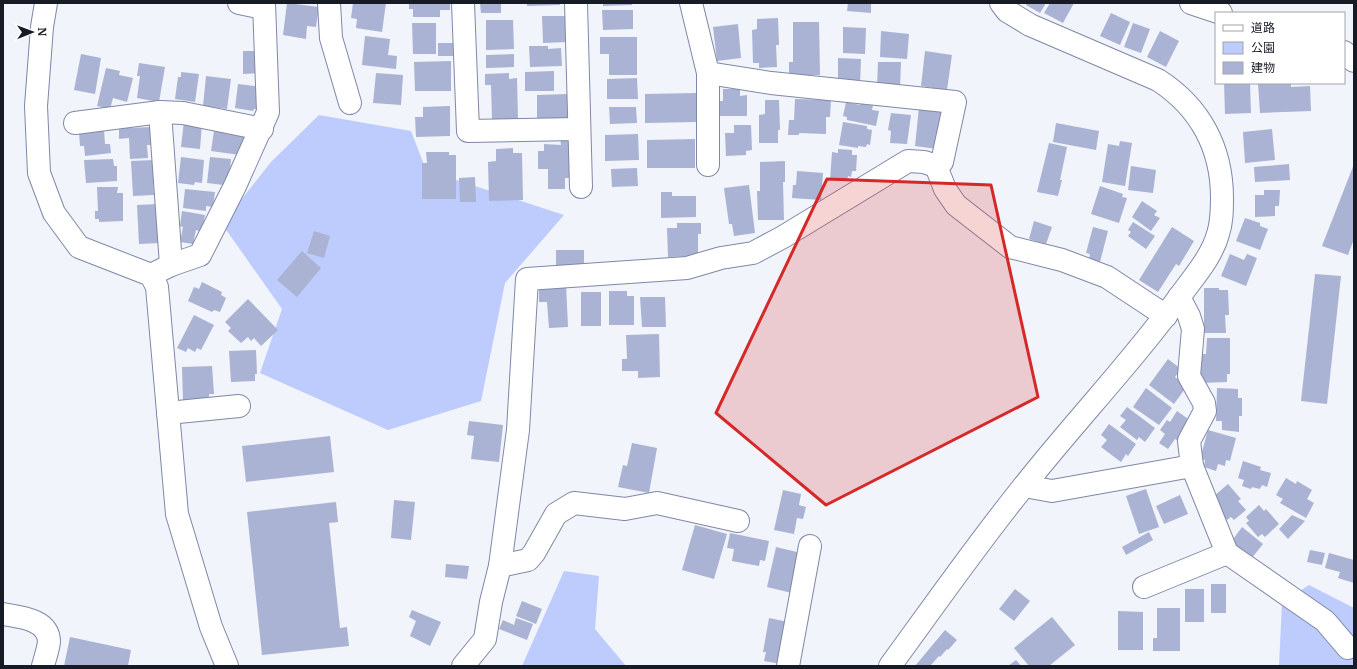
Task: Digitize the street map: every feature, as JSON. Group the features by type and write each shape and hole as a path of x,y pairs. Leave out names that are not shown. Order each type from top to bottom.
{"street":[{"path":"46,3 42,27 36,106 40,173 54,213 79,247 151,275 157,287 177,514 211,628 227,666"},
{"path":"151,275 171,265 200,255 235,186 262,129 268,112 264,5 239,3"},
{"path":"329,3 331,38 350,103"},
{"path":"463,3 468,131 578,129"},
{"path":"576,3 580,187"},
{"path":"691,3 708,73 708,165"},
{"path":"890,666 1024,486 1166,316 1212,250 1219,232 1222,212 1220,165 1214,146 1206,130 1184,101 1172,89 1158,80 1030,25 1007,11 1001,3"},
{"path":"1191,3 1218,12"},
{"path":"1228,12 1233,3"},
{"path":"1345,53 1354,61"},
{"path":"708,73 771,83 955,102 942,162 936,166"},
{"path":"160,112 171,265"},
{"path":"75,122 160,112 184,113 262,129"},
{"path":"463,666 485,639 491,602 500,566 518,430 527,279 687,268 721,258 753,253 783,237 908,161 924,162 936,166"},
{"path":"936,166 945,189 956,205 1010,247 1062,260 1107,277 1166,316"},
{"path":"1179,297 1189,316 1193,330 1189,376 1204,403 1205,411 1188,441 1192,466 1227,553 1325,621 1348,648"},
{"path":"168,413 239,406"},
{"path":"1024,486 1052,491 1192,466"},
{"path":"500,566 528,560 534,553 556,514 574,503 625,509 656,503 738,521"},
{"path":"788,666 810,546"},
{"path":"1144,587 1227,553"},
{"path":"3,614 34,620 46,630 49,641 43,666"}],"highlighted area":[{"path":"827,179 991,185 1038,397 826,505 716,413"}],"green space":[{"path":"319,115 411,131 426,170 564,215 505,283 481,401 388,430 260,373 282,309 222,224 271,162"},
{"path":"564,571 599,576 595,629 626,666 522,666"},
{"path":"1309,585 1354,608 1354,666 1279,666 1282,603"}],"building":[{"path":"287,3 319,7 316,27 307,26 306,39 283,35"},
{"path":"353,3 386,3 382,32 356,28 357,19 351,18"},
{"path":"409,3 450,3 450,10 440,10 440,17 413,17 413,9 409,9"},
{"path":"480,3 501,3 501,13 481,13"},
{"path":"527,3 560,3 560,5 527,6"},
{"path":"603,3 632,3 632,5 603,6"},
{"path":"848,3 871,3 871,13 847,11"},
{"path":"1027,3 1046,3 1040,13 1026,5"},
{"path":"1050,3 1074,3 1063,23 1044,13"},
{"path":"602,10 633,10 633,29 603,30"},
{"path":"1111,13 1130,22 1120,45 1100,36"},
{"path":"542,16 566,16 567,42 543,43"},
{"path":"778,18 779,45 776,45 777,67 759,68 759,63 753,63 752,30 757,29 757,19"},
{"path":"486,20 513,20 514,49 486,50"},
{"path":"793,22 819,22 820,75 789,75 789,62 793,62"},
{"path":"412,23 436,23 436,54 413,54"},
{"path":"1133,23 1150,29 1141,53 1124,47"},
{"path":"738,24 741,58 717,61 713,27"},
{"path":"843,27 866,28 865,54 843,53"},
{"path":"881,31 909,34 907,59 880,57"},
{"path":"1160,31 1179,41 1166,67 1147,57"},
{"path":"365,36 390,39 388,55 397,56 396,69 362,65"},
{"path":"600,37 637,37 637,75 609,75 609,54 600,54"},
{"path":"438,43 456,43 456,56 438,56"},
{"path":"529,46 548,46 548,49 561,48 562,66 530,67"},
{"path":"243,51 258,51 258,73 243,74"},
{"path":"925,51 952,55 947,90 921,86"},
{"path":"81,54 101,58 95,94 74,90"},
{"path":"514,54 514,67 486,68 486,55"},
{"path":"838,58 861,59 860,85 838,84"},
{"path":"451,61 451,91 415,91 414,62"},
{"path":"878,62 901,62 900,88 877,87"},
{"path":"139,63 165,67 159,102 137,98 140,76 137,76"},
{"path":"106,68 120,71 119,75 133,78 127,102 113,98 110,109 97,106"},
{"path":"554,71 554,91 525,91 525,72"},
{"path":"181,72 199,74 195,102 175,99 178,77 181,77"},
{"path":"376,73 403,75 401,105 373,103"},
{"path":"509,73 509,79 517,78 518,119 492,119 491,85 485,85 485,74"},
{"path":"206,76 231,79 227,109 203,106"},
{"path":"637,78 638,99 607,99 607,79"},
{"path":"238,84 262,87 258,109 254,109 253,111 235,108"},
{"path":"1224,84 1250,84 1251,113 1225,114"},
{"path":"1258,84 1291,84 1291,87 1310,86 1311,111 1260,113"},
{"path":"723,89 740,89 740,96 747,95 747,116 720,116 719,101 723,101"},
{"path":"696,93 696,122 645,123 645,94"},
{"path":"568,94 569,118 537,119 537,95"},
{"path":"795,99 831,100 830,117 826,117 826,134 799,133 799,135 788,135 789,120 794,120"},
{"path":"765,100 779,100 780,130 778,130 778,143 759,143 759,115 765,114"},
{"path":"846,102 860,105 861,102 873,104 872,110 879,111 876,126 847,120 847,117 843,116"},
{"path":"450,106 450,136 416,137 415,117 423,117 423,107"},
{"path":"609,107 636,107 637,123 610,124"},
{"path":"919,107 942,110 937,149 915,146"},
{"path":"891,113 911,115 907,144 890,143 891,131 888,130"},
{"path":"184,121 202,123 200,149 181,147"},
{"path":"843,122 867,126 867,129 872,130 870,145 867,144 866,147 858,146 858,148 839,145"},
{"path":"1056,123 1099,131 1096,150 1053,142"},
{"path":"734,125 751,125 752,150 746,151 746,155 726,156 725,133 734,133"},
{"path":"130,126 130,128 151,127 152,145 147,145 148,158 130,159 129,138 119,139 119,127"},
{"path":"1272,129 1275,160 1245,163 1243,132"},
{"path":"104,130 105,144 110,144 111,153 85,156 84,146 80,146 79,132"},
{"path":"214,131 247,135 246,143 242,143 240,155 211,151"},
{"path":"638,134 639,160 605,161 605,135"},
{"path":"560,138 565,138 571,144 571,178 565,178 565,189 548,189 548,169 538,169 538,151 544,151 544,144 561,145"},
{"path":"695,139 695,168 647,168 647,140"},
{"path":"1120,141 1132,143 1125,186 1102,182 1108,144 1119,146"},
{"path":"1049,143 1067,147 1058,196 1037,192"},
{"path":"513,148 513,153 522,153 523,200 489,201 488,162 496,161 496,149"},
{"path":"838,149 852,150 852,155 857,155 856,171 852,171 851,177 848,176 847,181 830,180 832,152 838,153"},
{"path":"426,152 449,152 449,155 456,155 456,199 422,199 422,163 427,163"},
{"path":"181,157 204,160 202,183 195,182 194,185 178,183"},
{"path":"210,157 231,159 229,180 225,179 224,185 207,183"},
{"path":"113,159 114,166 117,166 117,181 86,183 84,160"},
{"path":"155,160 156,182 153,182 154,195 133,196 131,161"},
{"path":"785,161 785,182 783,182 784,220 758,220 757,191 760,191 760,162"},
{"path":"1289,164 1290,180 1255,182 1254,167"},
{"path":"1354,164 1354,239 1348,255 1322,246"},
{"path":"1131,166 1156,170 1153,193 1128,190"},
{"path":"637,168 638,186 612,187 611,169"},
{"path":"797,171 823,173 821,200 792,198 793,185 796,185"},
{"path":"475,177 476,202 460,202 459,178"},
{"path":"749,185 755,233 734,236 732,224 729,224 724,188"},
{"path":"1100,186 1123,194 1122,197 1127,198 1119,223 1091,214"},
{"path":"97,187 118,187 117,193 123,193 123,221 99,222 99,219 95,219 95,211 98,211"},
{"path":"185,189 215,192 213,207 206,206 206,211 183,208"},
{"path":"1264,190 1280,190 1279,206 1275,206 1275,216 1255,217 1255,195 1264,195"},
{"path":"661,192 672,192 672,196 696,196 696,217 661,218"},
{"path":"1142,201 1157,211 1154,215 1160,218 1151,231 1132,217"},
{"path":"158,204 160,243 139,244 137,205"},
{"path":"182,211 205,215 202,232 196,230 193,244 180,242 183,227 180,226"},
{"path":"1245,218 1260,223 1260,226 1268,229 1260,250 1236,241"},
{"path":"1034,221 1052,227 1046,244 1029,239"},
{"path":"1133,222 1155,236 1146,249 1128,236 1131,232 1128,230"},
{"path":"677,223 701,223 701,234 698,234 698,256 668,257 667,228 677,228"},
{"path":"1093,227 1108,231 1100,262 1089,259 1090,254 1086,253"},
{"path":"1172,227 1194,241 1179,266 1176,264 1158,292 1139,280"},
{"path":"314,231 330,236 324,258 307,253"},
{"path":"556,250 584,250 584,268 556,268"},
{"path":"302,251 321,268 297,297 277,280"},
{"path":"1230,254 1244,260 1247,254 1257,258 1246,286 1221,276"},
{"path":"1315,274 1341,276 1327,404 1301,401"},
{"path":"202,282 222,292 221,295 226,298 220,312 214,310 212,312 188,301 194,287 199,289"},
{"path":"566,284 568,327 549,328 547,302 539,302 539,285"},
{"path":"1204,288 1219,288 1219,290 1228,290 1229,315 1225,315 1226,333 1204,333"},
{"path":"609,291 627,291 627,296 634,296 634,325 609,325"},
{"path":"581,292 601,292 601,326 581,326"},
{"path":"640,297 665,297 666,327 642,327"},
{"path":"248,299 278,330 261,346 254,338 251,341 248,337 241,343 228,331 231,328 225,322"},
{"path":"194,315 214,325 201,350 197,348 195,352 188,348 186,352 177,348"},
{"path":"659,334 660,377 638,378 638,371 622,371 622,359 627,359 626,335"},
{"path":"1207,338 1230,338 1230,374 1227,374 1227,382 1201,383 1201,354 1206,354"},
{"path":"256,350 257,374 255,374 255,381 231,382 229,351"},
{"path":"1168,359 1181,369 1175,377 1187,386 1174,404 1149,385"},
{"path":"212,366 214,394 209,394 209,400 183,401 182,367"},
{"path":"1146,388 1172,408 1159,425 1133,407"},
{"path":"1217,388 1238,389 1238,398 1242,398 1242,416 1239,416 1239,432 1222,430 1222,421 1216,421"},
{"path":"1127,407 1155,428 1145,442 1139,437 1137,440 1120,427 1126,420 1120,416"},
{"path":"1177,411 1191,421 1178,441 1175,439 1168,449 1159,443 1165,434 1160,430 1167,420 1170,422"},
{"path":"469,421 503,425 499,462 471,459 474,436 467,435"},
{"path":"1109,424 1136,444 1128,456 1126,454 1121,462 1101,447 1107,440 1101,435"},
{"path":"1208,430 1236,438 1230,461 1226,460 1225,466 1218,464 1216,471 1204,467 1205,460 1200,459"},
{"path":"330,436 334,472 246,482 242,446"},
{"path":"632,443 657,448 649,493 618,487 623,465 627,466"},
{"path":"1243,461 1261,467 1260,470 1271,473 1267,487 1262,485 1260,489 1252,487 1251,489 1242,486 1244,480 1238,478"},
{"path":"1286,478 1296,484 1297,481 1312,490 1307,499 1314,503 1306,518 1280,503 1283,499 1276,495"},
{"path":"1228,484 1241,499 1238,501 1246,510 1234,520 1231,517 1227,520 1215,506 1213,497"},
{"path":"1146,489 1159,527 1139,534 1126,496"},
{"path":"783,490 801,494 799,505 806,507 803,519 797,518 794,534 774,530"},
{"path":"1180,495 1188,514 1164,524 1156,506"},
{"path":"394,500 415,502 411,540 391,538"},
{"path":"336,502 338,522 329,523 340,628 347,627 349,646 262,655 247,512"},
{"path":"1259,505 1264,511 1266,509 1279,524 1265,537 1262,534 1258,537 1246,523 1249,521 1246,517"},
{"path":"1292,515 1305,521 1288,539 1279,529"},
{"path":"695,525 727,534 714,579 682,570"},
{"path":"1242,527 1263,544 1251,559 1231,542"},
{"path":"1149,532 1153,540 1126,555 1122,547"},
{"path":"730,533 769,541 765,561 760,560 759,566 732,561 734,549 727,548"},
{"path":"776,547 801,553 792,593 767,587"},
{"path":"1310,550 1325,553 1322,565 1307,562"},
{"path":"1329,553 1354,560 1354,583 1338,578 1340,572 1325,568"},
{"path":"446,564 469,566 467,579 445,577"},
{"path":"1211,584 1226,584 1226,613 1211,613"},
{"path":"1015,589 1030,601 1014,621 999,609"},
{"path":"1185,589 1204,589 1204,622 1185,622"},
{"path":"522,601 542,609 536,624 516,616"},
{"path":"1157,608 1180,608 1180,651 1153,651 1153,638 1157,638"},
{"path":"412,610 441,622 430,646 410,636 416,621 409,617"},
{"path":"1118,611 1143,612 1143,650 1118,650"},
{"path":"1052,617 1075,645 1049,666 1029,666 1014,648"},
{"path":"516,618 533,624 527,640 499,629 503,620 514,625"},
{"path":"769,618 788,622 781,664 764,661 766,652 763,652"},
{"path":"945,630 957,640 930,666 915,666"},
{"path":"70,637 131,650 128,666 64,666"},
{"path":"1016,660 1021,666 1008,666"}]}
